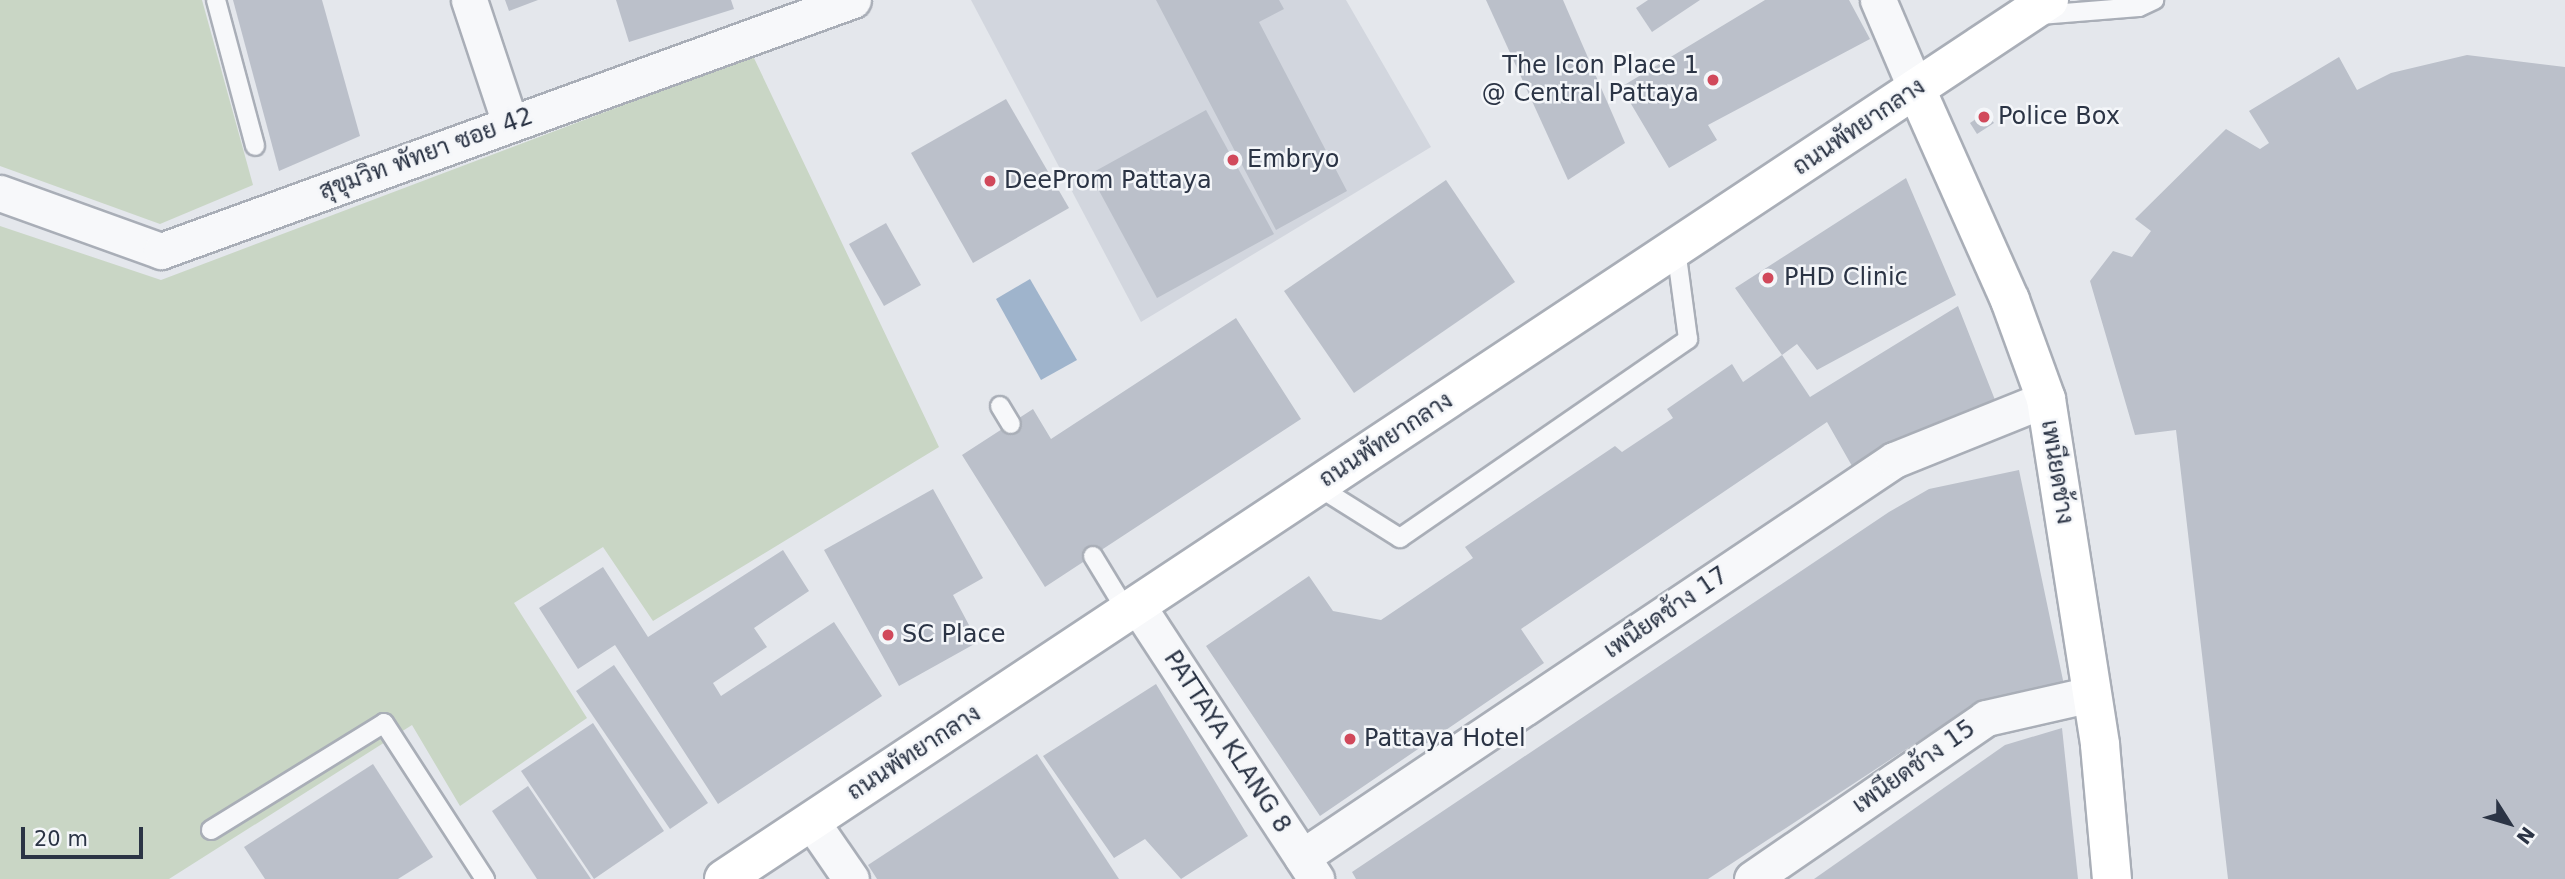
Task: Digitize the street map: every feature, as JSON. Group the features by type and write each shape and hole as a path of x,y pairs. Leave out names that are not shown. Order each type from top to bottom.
{"main road":[{"name":"ถนนพัทยากลาง","path":"723,879 2037,8"},
{"name":"เพนียดช้าง","path":"1916,89 2010,300 2046,399 2092,694 2112,879"}],"street":[{"path":"470,0 510,123"},
{"name":"สุขุมวิท พัทยา ซอย 42","path":"0,193 160,251 853,0"},
{"path":"1878,0 1916,89"},
{"name":"เพนียดช้าง 17","path":"1309,868 1894,460 2046,399"},
{"name":"PATTAYA KLANG 8","path":"1132,608 1309,868"},
{"name":"เพนียดช้าง 15","path":"1752,879 1986,718 2092,694"},
{"path":"811,821 851,879"}],"lane":[{"path":"216,0 255,146"},
{"path":"2037,8 2140,7 2154,0"},
{"path":"1317,485 1400,538 1688,339 1676,249"},
{"path":"1000,406 1011,424"},
{"path":"1093,556 1132,608"},
{"path":"211,830 384,723 485,879"}],"shaded area":[{"name":"Embryo","path":"971,0 1346,0 1431,147 1141,322"}],"green space":[{"path":"0,0 202,0 253,185 160,224 0,166"},
{"path":"753,56 939,447 653,621 603,547 514,603 587,718 460,806 412,725 169,879 0,879 0,226 161,280"}],"water":[{"path":"1030,279 1077,360 1041,380 996,299"}],"building":[{"path":"233,0 322,0 360,136 279,171"},
{"path":"505,0 538,0 509,11"},
{"path":"616,0 731,0 734,9 629,42"},
{"path":"1156,0 1279,0 1284,9 1259,22 1347,191 1276,230"},
{"path":"1486,0 1563,0 1625,143 1568,180"},
{"path":"1648,0 1700,0 1652,32 1636,8"},
{"name":"The Icon Place 1 @ Central Pattaya","path":"1765,0 1849,0 1870,39 1708,125 1717,140 1669,168 1621,87"},
{"path":"2467,55 2565,67 2565,879 2228,879 2176,430 2135,435 2090,281 2113,251 2132,257 2151,231 2135,219 2226,129 2260,149 2269,143 2249,111 2339,57 2357,90 2391,73"},
{"name":"DeeProm Pattaya","path":"1006,99 1069,208 973,263 911,153"},
{"path":"1206,110 1274,234 1157,298 1090,174"},
{"name":"Police Box","path":"1986,112 1994,123 1977,134 1970,123"},
{"path":"1906,178 1956,295 1817,370 1797,344 1782,355 1735,288"},
{"path":"1446,180 1515,282 1354,393 1284,291"},
{"path":"886,223 921,285 884,306 849,244"},
{"path":"1958,306 1997,405 1928,429 1852,466 1827,422 1521,629 1544,663 1320,816 1206,646 1309,576 1333,611 1381,620 1473,558 1465,547 1615,446 1622,452 1673,418 1667,409 1732,364 1743,382 1782,355 1810,397"},
{"path":"1236,318 1301,419 1045,587 962,455 1033,409 1051,439"},
{"path":"2019,470 2064,685 1969,708 1708,879 1356,879 1352,872 1889,512 1929,489"},
{"path":"933,489 983,578 953,595 978,642 899,686 824,550"},
{"path":"783,550 809,591 754,628 767,647 713,683 721,696 834,622 882,696 718,804 615,645 578,669 539,608 603,567 648,637"},
{"path":"614,665 708,803 670,829 576,691"},
{"path":"1156,684 1248,836 1181,879 1145,839 1114,858 1043,756"},
{"path":"593,723 664,831 594,879 521,771"},
{"path":"2062,728 2078,879 1814,879 2005,745"},
{"path":"1037,754 1119,879 877,879 868,865"},
{"path":"373,764 433,857 398,879 265,879 244,847"},
{"path":"528,786 591,879 537,879 492,811"}],"place":[{"name":"The Icon Place 1 @ Central Pattaya","path":"1713,80"},
{"name":"Police Box","path":"1984,117"},
{"name":"Embryo","path":"1233,160"},
{"name":"DeeProm Pattaya","path":"990,181"},
{"name":"PHD Clinic","path":"1768,278"},
{"name":"SC Place","path":"888,635"},
{"name":"Pattaya Hotel","path":"1350,739"}]}
